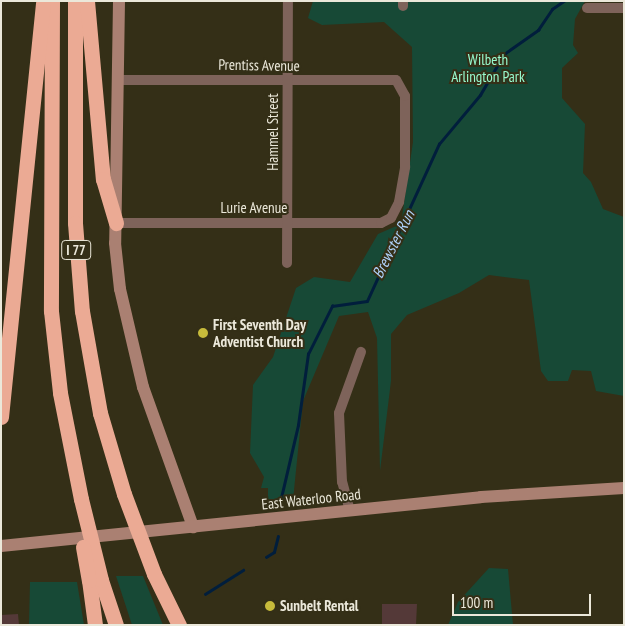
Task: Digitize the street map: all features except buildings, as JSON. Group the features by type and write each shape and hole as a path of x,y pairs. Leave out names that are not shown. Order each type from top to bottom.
{"highway":[{"path":"1,417 43,1"},
{"name":"I 77","path":"52,1 50,267 56,362 77,499 95,580"},
{"name":"I 77","path":"75,1 75,223 82,311 100,413 124,494 154,574 179,625"},
{"path":"87,1 104,179 116,223"},
{"path":"95,580 95,625"},
{"path":"95,580 116,625"}],"main road":[{"path":"119,1 117,268 128,331 160,441 192,527"},
{"name":"East Waterloo Road","path":"1,546 481,497 624,488"}],"street":[{"name":"Hammel Street","path":"286,264 288,1"},
{"path":"587,8 624,8"},
{"name":"Prentiss Avenue","path":"119,80 399,82 405,96 404,185 390,218"},
{"name":"Lurie Avenue","path":"116,223 370,224 390,218"},
{"path":"350,511 342,482 339,414 361,352"}],"green space":[{"name":"Wilbeth Arlington Park","path":"313,1 585,1 575,19 573,45 578,53 562,68 562,98 585,124 583,173 591,182 603,209 624,217 624,396 596,391 591,371 572,370 568,381 548,381 541,371 529,280 489,275 459,293 407,315 391,334 391,381 380,471 377,338 368,312 339,316 303,401 293,500 268,499 268,488 261,488 264,477 250,453 253,385 273,357 296,288 314,277 350,282 378,234 401,224 413,142 412,47 384,22 322,25 308,18"},
{"path":"489,568 508,569 513,625 448,625 458,602"},
{"path":"116,576 143,576 163,625 132,625"},
{"path":"30,582 77,582 84,625 29,625"}],"waterway":[{"name":"Brewster Run","path":"280,502 298,425 308,354 332,306 367,301 439,144 480,95 504,54 538,30 552,9 564,1"},
{"name":"Brewster Run","path":"266,557 274,552 278,536"},
{"name":"Brewster Run","path":"205,594 243,570"}],"place":[{"name":"First Seventh Day Adventist Church","path":"203,333"},
{"name":"Sunbelt Rental","path":"270,606"}]}
